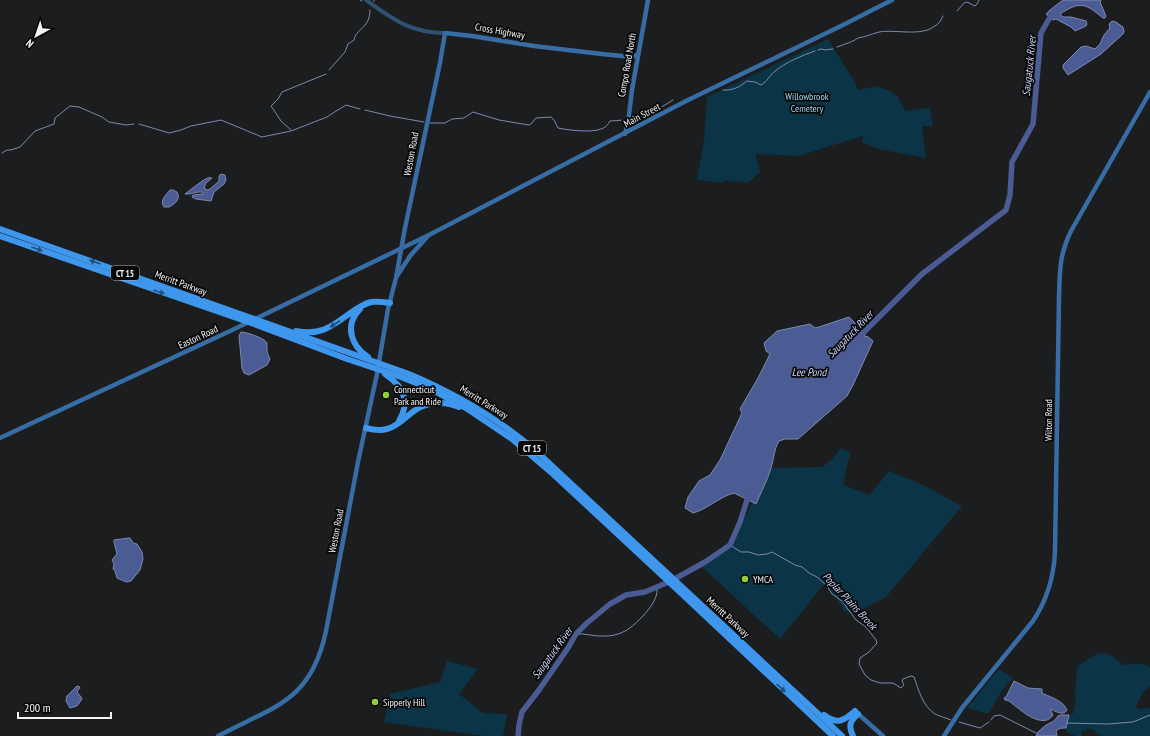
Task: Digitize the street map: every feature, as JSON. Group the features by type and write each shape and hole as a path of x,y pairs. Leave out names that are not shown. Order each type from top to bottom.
{"highway":[{"name":"Merritt Parkway","path":"0,229 250,318 257,323"},
{"name":"Merritt Parkway","path":"0,236 244,321 257,323 378,366 415,377 451,393 487,414 514,433 537,452 657,568"},
{"path":"257,323 302,332 319,332 334,325 358,308 368,303 390,303"},
{"path":"368,303 354,316 351,331 353,340 359,350 396,383 402,391 405,408 397,424"},
{"name":"Merritt Parkway","path":"378,366 442,394 466,408 517,443 842,736"},
{"path":"366,428 383,430 393,427 423,406 432,403 445,403 461,408 498,429"},
{"name":"Merritt Parkway","path":"684,592 832,736"},
{"path":"777,676 817,710 834,721 840,721 857,712"},
{"path":"853,736 850,723 857,712"}],"main road":[{"name":"Compo Road North","path":"625,134 648,0"},
{"name":"Main Street","path":"401,248 625,134 688,100 892,0"},
{"name":"Cross Highway","path":"445,33 602,54 632,57 638,54"},
{"name":"Weston Road","path":"218,736 286,701 303,684 318,660 325,635 445,33"},
{"name":"Wilton Road","path":"944,736 957,715 979,686 1030,626 1039,611 1048,590 1056,551 1059,285 1062,255 1071,231 1150,92"},
{"name":"Weston Road","path":"396,278 407,261 429,235"},
{"name":"Easton Road","path":"0,438 217,338 401,248"},
{"path":"857,712 884,736"}],"street":[{"name":"Cross Highway","path":"366,0 413,29 445,33"}],"green space":[{"name":"Willowbrook Cemetery","path":"828,39 853,79 858,90 876,86 892,92 898,97 905,111 930,108 933,126 922,126 926,158 878,149 862,142 863,136 798,156 755,154 760,172 748,183 724,180 723,183 697,180 704,140 707,97"},
{"path":"840,448 851,453 843,485 870,495 889,471 919,483 962,506 886,597 853,614 843,610 842,606 825,583 780,639 701,566 711,560 728,542 747,514 758,482 769,468 822,467 833,459"},
{"path":"1105,653 1112,656 1123,665 1141,664 1150,668 1150,686 1142,693 1136,707 1140,709 1150,708 1150,736 1101,736 1092,729 1081,731 1081,736 1076,736 1067,732 1066,728 1069,715 1072,715 1074,712 1077,666 1097,654"},
{"path":"447,661 478,669 459,694 483,713 507,714 503,736 483,736 384,722 390,694 440,682"},
{"path":"999,669 1013,678 1004,688 988,714 967,708"}],"water":[{"path":"1063,0 1101,0 1100,2 1106,16 1103,18 1092,9 1082,6 1073,7 1060,14 1063,17 1071,17 1086,21 1086,26 1075,31 1071,27 1056,19 1053,20 1046,14"},
{"path":"1112,21 1123,27 1123,34 1101,54 1068,75 1063,68 1063,65 1081,47 1086,46 1095,49 1110,28 1109,24"},
{"path":"221,174 225,175 226,180 224,184 214,192 211,201 192,197 193,195 203,194 203,192 185,194 200,182 212,178 206,183 204,188 207,190 210,189 219,181 219,176"},
{"path":"170,190 177,192 178,199 171,206 164,207 162,203 163,200"},
{"name":"Lee Pond","path":"849,317 866,334 864,336 867,336 873,341 853,385 847,396 798,439 785,439 779,441 766,482 756,504 734,493 723,497 704,509 693,513 685,508 688,497 699,481 710,475 720,460 742,413 740,409 770,354 766,351 764,343 777,331 810,324 815,328"},
{"path":"241,332 266,341 270,359 267,365 249,375 244,373 242,368 239,336"},
{"path":"130,538 133,543 137,544 142,552 143,559 140,570 131,581 126,582 117,578 113,569 114,564 112,560 117,554 114,540"},
{"path":"1014,681 1028,688 1042,689 1042,693 1060,702 1067,710 1064,713 1061,713 1050,709 1053,715 1050,719 1045,720 1030,717 1004,698 1006,697"},
{"path":"77,686 80,687 77,692 82,699 77,706 70,708 66,701 67,696"},
{"path":"1061,715 1069,715 1066,728 1056,731 1057,736 1036,736 1038,732 1046,725"}],"waterway":[{"path":"957,11 964,3 967,2 975,6 979,0"},
{"path":"329,70 345,52 348,44 354,40 357,33 366,24 370,10"},
{"name":"Saugatuck River","path":"859,337 922,274 1006,210 1010,195 1012,162 1033,124 1041,33 1053,12"},
{"path":"837,47 858,38 879,32 923,31 938,24 943,16"},
{"path":"818,50 833,49"},
{"path":"723,90 736,88 747,81 755,82 761,85 774,72 784,65 815,51"},
{"path":"291,130 281,121 271,106 282,92 326,74"},
{"path":"631,121 651,110 660,108 673,100"},
{"path":"139,124 169,133 191,126 221,120 262,137 291,131 327,117 346,105 360,109"},
{"path":"2,153 7,150 20,147 35,131 54,124 55,118 70,106 79,107 102,117 109,122 126,125 134,124"},
{"path":"365,110 424,122"},
{"path":"430,123 445,123 452,119 464,118 473,112 499,120 529,125 536,118 551,117 558,128 586,131 602,129 610,121 624,120"},
{"name":"Saugatuck River","path":"518,736 522,712 539,690 576,634 610,604 626,595 645,592 671,581 705,562 730,545 740,522 749,494"},
{"name":"Poplar Plains Brook","path":"730,545 741,552 749,552 758,555 772,552 795,565 802,567 817,577 827,586 832,594 842,601 856,620 866,627 876,640 877,643 869,652 860,658 859,664 865,675 871,680 880,683 893,683 901,688 904,685 902,681 903,679 911,676 914,677 927,706 935,714 951,720"},
{"path":"576,634 610,636 627,630 650,608 656,597 658,586"},
{"name":"Poplar Plains Brook","path":"991,720 994,716 1000,715 1038,734"},
{"name":"Poplar Plains Brook","path":"1066,723 1108,724 1133,722 1150,715"},
{"name":"Poplar Plains Brook","path":"959,722 980,728 989,722"}],"place":[{"name":"Connecticut Park and Ride","path":"386,395"},
{"name":"YMCA","path":"745,579"},
{"name":"Sipperly Hill","path":"375,702"}]}
